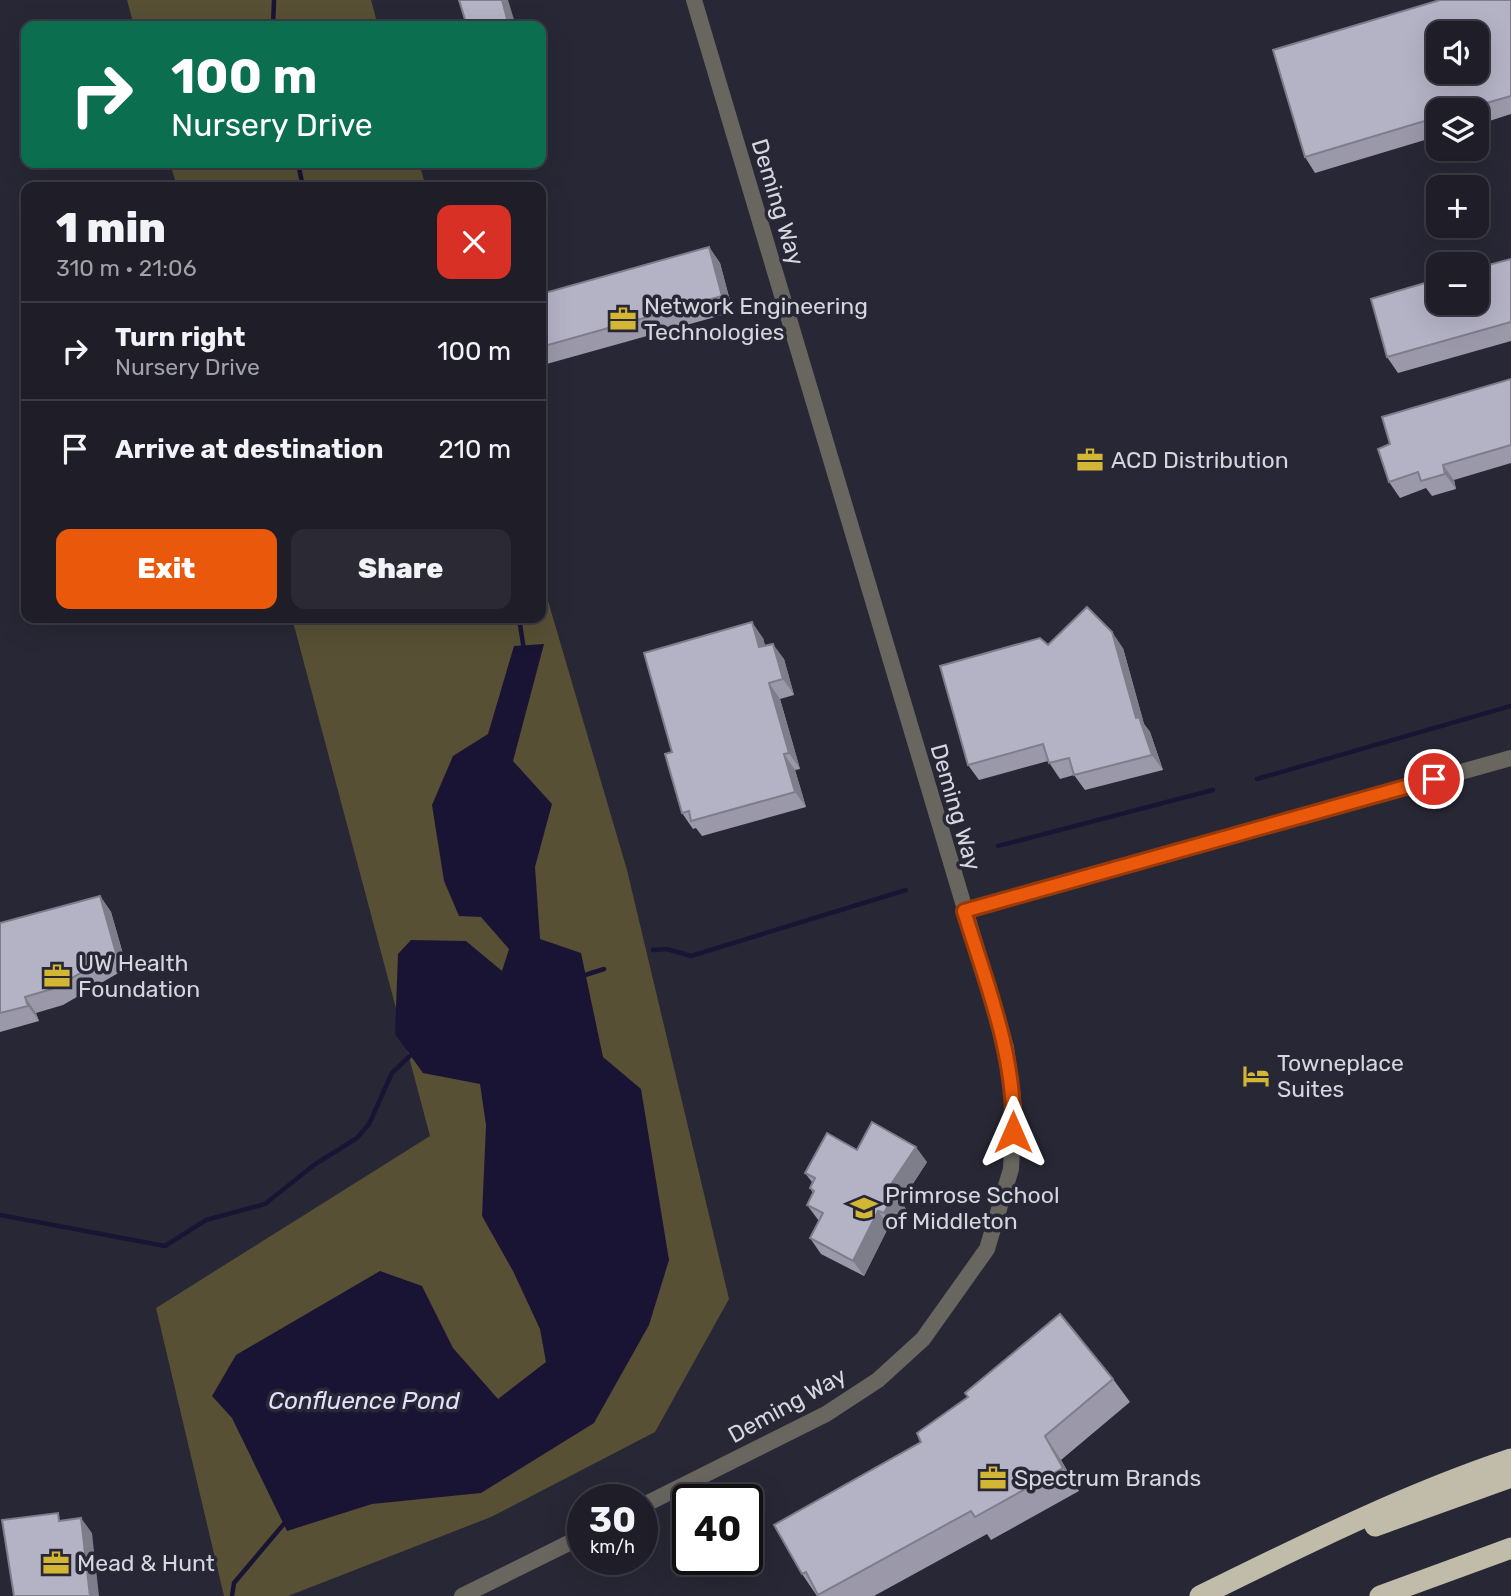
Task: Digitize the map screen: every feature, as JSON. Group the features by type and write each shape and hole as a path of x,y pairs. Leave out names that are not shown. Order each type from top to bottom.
{"highway":[{"path":"1200,1596 1394,1504 1511,1460"},
{"path":"1229,1582 1511,1477"},
{"path":"1380,1596 1511,1548"}],"street":[{"name":"Deming Way","path":"658,1498 826,1415 878,1380 923,1339 987,1249 1011,1169 1014,1108 1006,1047 694,0"},
{"path":"964,911 1511,758"},
{"path":"462,1596 567,1544"}],"shaded area":[{"path":"127,0 371,0 377,21 133,21"},
{"path":"171,168 420,168 425,182 176,182"},
{"path":"546,594 627,870 729,1299 655,1432 491,1517 288,1596 224,1596 156,1308 430,1136 293,623 546,623"}],"water":[{"name":"Confluence Pond","path":"544,644 513,761 552,804 535,867 540,939 581,953 603,1057 641,1089 669,1260 649,1325 594,1423 481,1493 372,1504 287,1531 232,1418 212,1396 236,1355 380,1271 422,1286 453,1348 498,1399 546,1362 540,1329 513,1271 482,1216 486,1125 480,1084 423,1073 395,1034 398,954 411,940 466,941 502,971 509,949 481,917 459,916 444,881 432,805 453,756 488,734 514,646"}],"building":[{"path":"459,0 502,0 508,21 465,21"},
{"path":"1440,0 1511,0 1511,96 1489,102 1489,98 1426,98 1426,121 1305,157 1273,50"},
{"path":"709,247 722,296 546,346 546,293"},
{"path":"1511,259 1511,322 1387,357 1371,299 1426,283 1426,315 1489,315 1489,265"},
{"path":"1511,379 1511,445 1443,465 1445,474 1421,481 1418,472 1389,482 1378,449 1390,444 1382,417"},
{"path":"1087,607 1112,632 1136,718 1139,717 1152,755 1074,775 1069,758 1049,763 1043,744 968,765 940,666 1040,638 1048,645"},
{"path":"752,622 759,647 773,644 783,679 769,683 789,753 784,754 795,792 691,821 689,811 682,813 665,754 672,752 644,653"},
{"name":"UW Health Foundation","path":"100,896 116,953 52,989 25,997 28,1006 0,1013 0,923"},
{"name":"Primrose School of Middleton","path":"872,1122 916,1147 888,1189 895,1193 884,1213 878,1211 853,1261 810,1238 823,1213 807,1205 814,1191 810,1188 815,1178 805,1173 827,1133 857,1150"},
{"name":"Spectrum Brands","path":"1060,1314 1113,1379 1045,1436 1063,1468 975,1517 971,1511 818,1595 806,1572 802,1574 774,1525 921,1442 917,1433 968,1397 965,1393"},
{"name":"Mead & Hunt","path":"58,1513 59,1521 81,1518 90,1596 14,1596 2,1520"}],"waterway":[{"path":"273,21 274,0"},
{"path":"299,168 302,182"},
{"path":"520,623 524,650"},
{"path":"1257,779 1511,706"},
{"path":"998,846 1213,790"},
{"path":"653,950 667,949 691,956 906,890"},
{"path":"582,976 604,969"},
{"path":"0,1215 165,1246 206,1220 265,1204 314,1165 357,1138 369,1124 392,1073 414,1052"},
{"path":"232,1596 234,1583 288,1519"}],"place":[{"name":"Network Engineering Technologies","path":"623,319"},
{"name":"ACD Distribution","path":"1090,460"},
{"name":"UW Health Foundation","path":"57,976"},
{"name":"Towneplace Suites","path":"1256,1076"},
{"name":"Primrose School of Middleton","path":"864,1208"},
{"name":"Spectrum Brands","path":"993,1478"},
{"name":"Mead & Hunt","path":"56,1563"}],"route":[{"path":"1013,1132 1014,1108 1006,1047 964,911 1434,779"}]}
